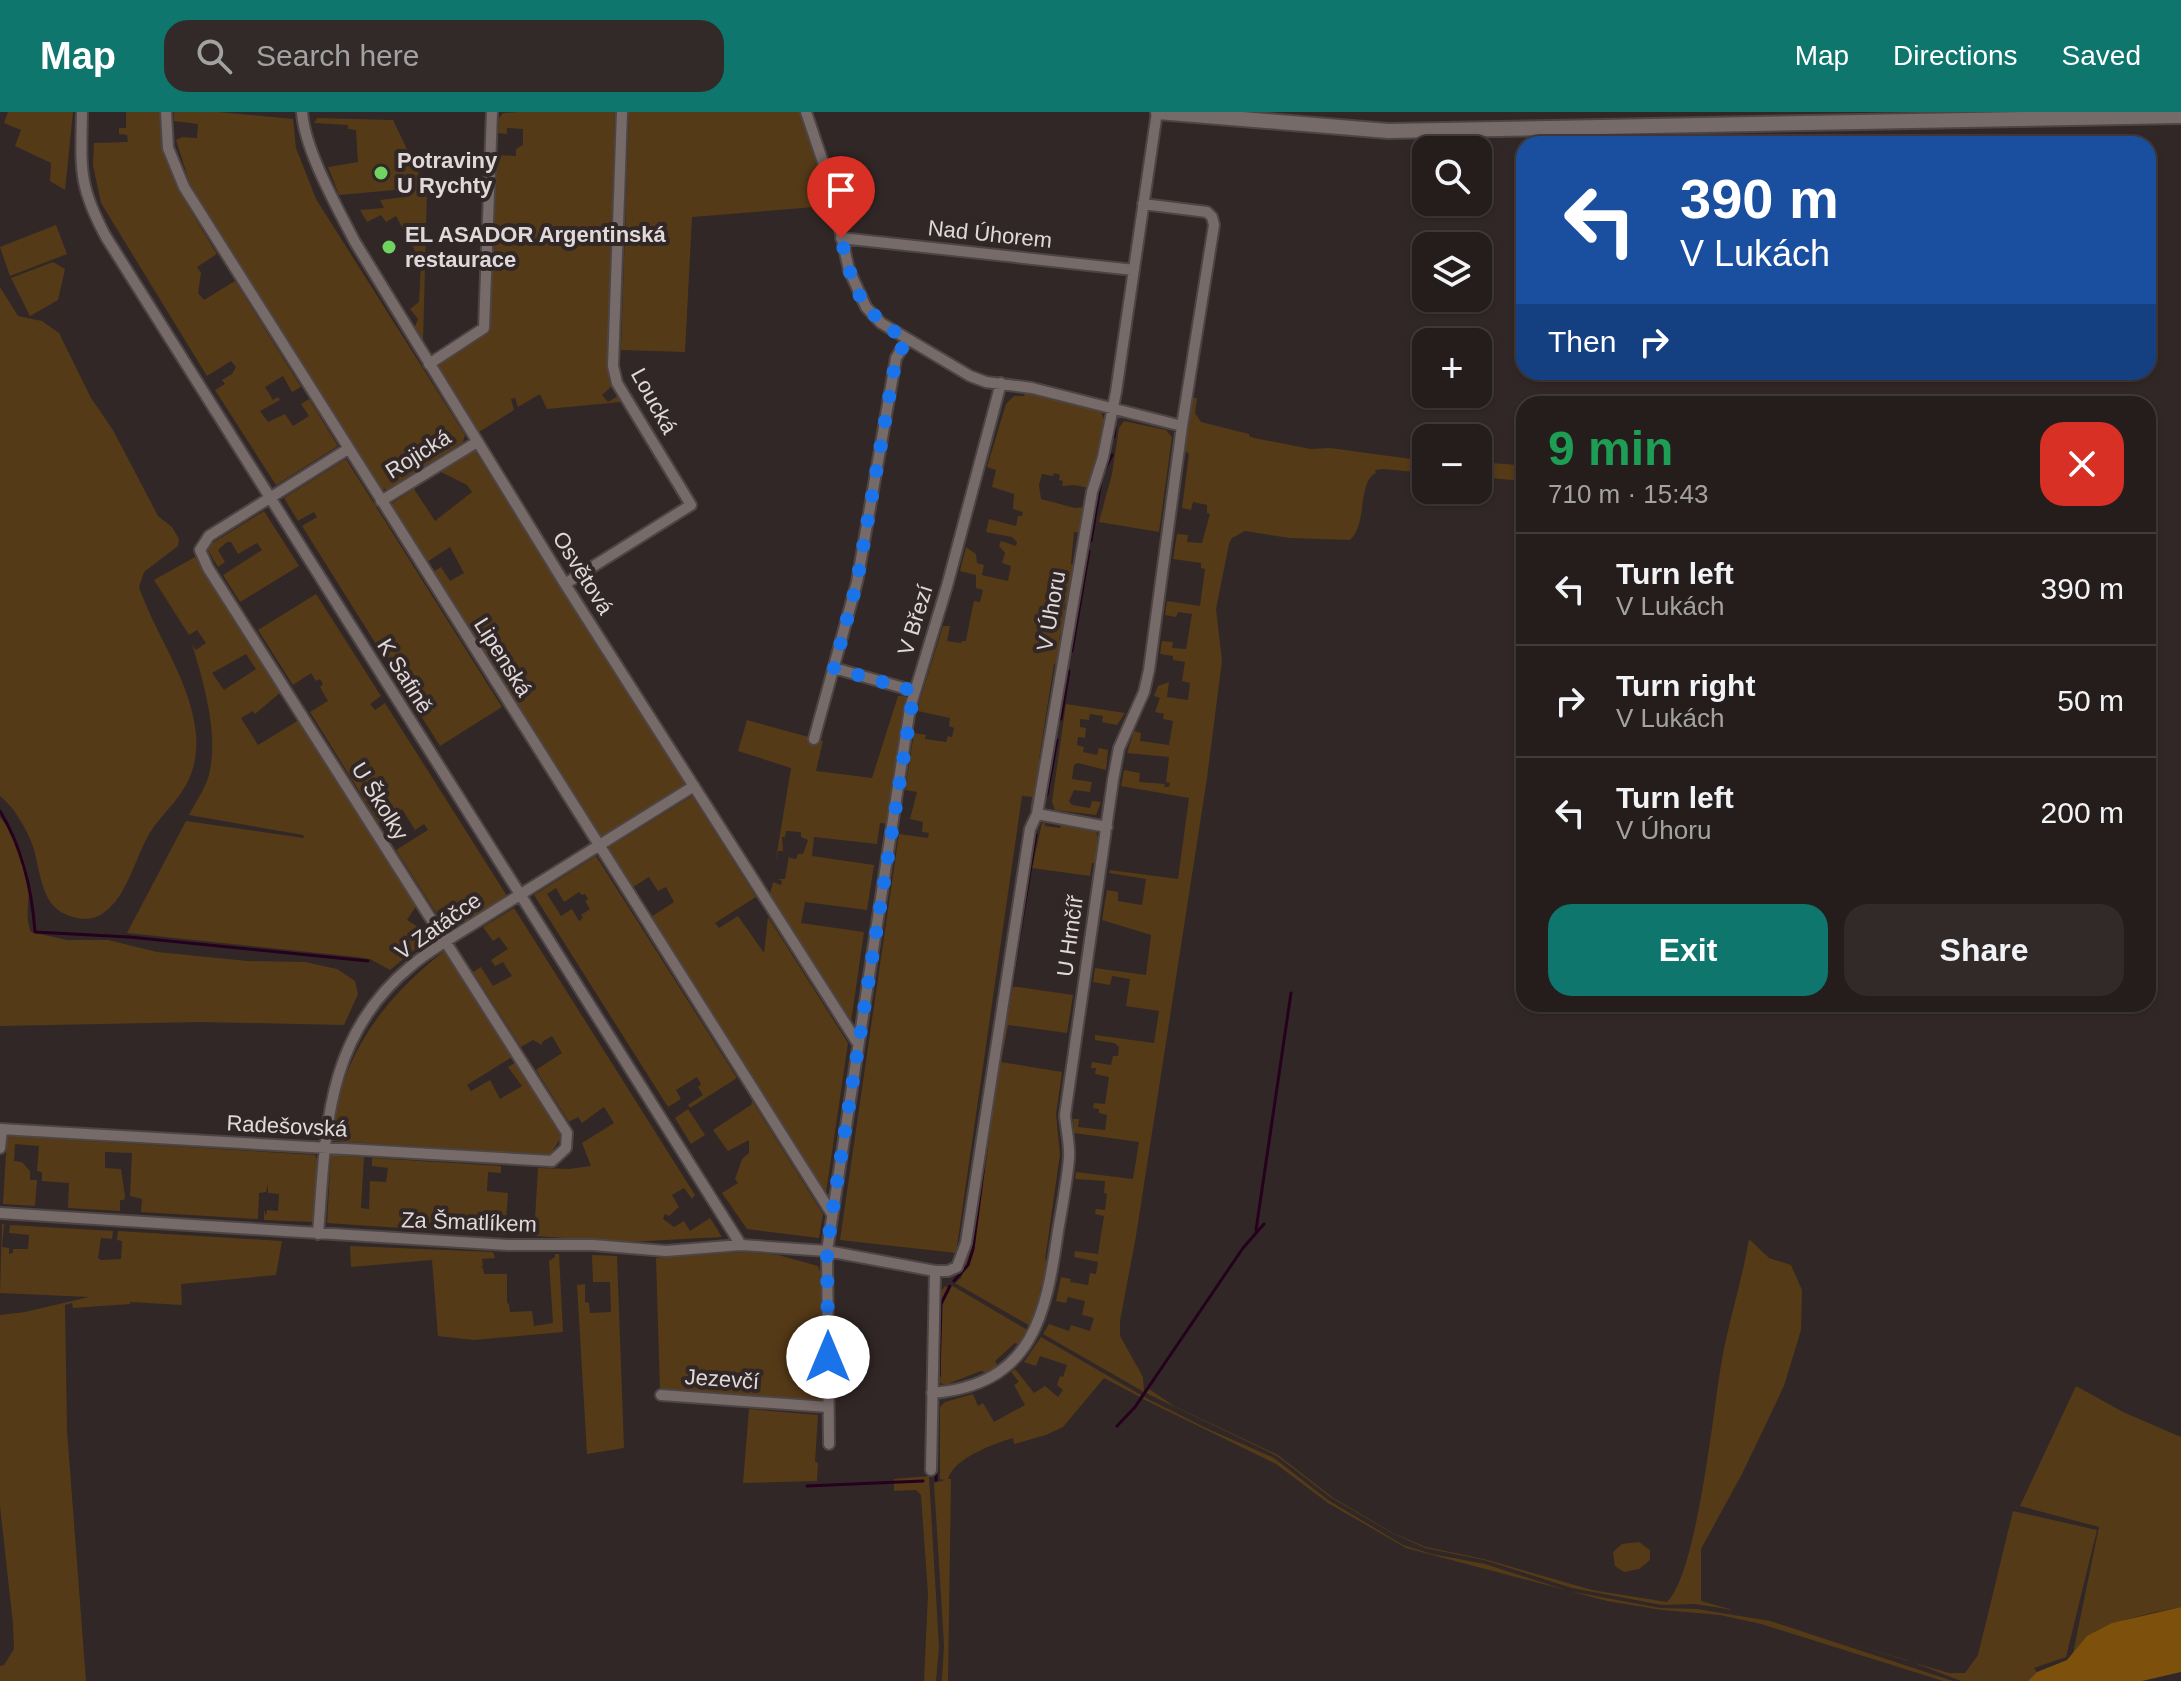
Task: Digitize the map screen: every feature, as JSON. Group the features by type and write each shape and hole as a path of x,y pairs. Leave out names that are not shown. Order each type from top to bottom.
{"street":[{"name":"K Safině","path":"82,112 82,180 90,207 741,1245"},
{"name":"Lipenská","path":"166,112 168,148 184,187 832,1214"},
{"name":"Osvětová","path":"302,112 309,141 355,242 565,584 857,1042"},
{"path":"429,364 484,328 492,112"},
{"name":"Loucká","path":"565,584 691,505 617,383 613,366 622,112"},
{"path":"806,112 829,180 852,279 866,307 881,323 970,376 1182,426"},
{"path":"1157,112 1338,128 1418,131 2181,116"},
{"name":"V Úhoru","path":"935,1271 957,1267 966,1243 1030,829 1037,814 1092,492 1103,457 1157,112"},
{"name":"U Hrnčíř","path":"932,1393 971,1387 1018,1355 1036,1331 1050,1289 1069,1155 1065,1115 1119,748 1144,692 1149,670 1182,426 1214,225 1207,212 1143,204"},
{"name":"Nad Úhorem","path":"841,238 1134,270"},
{"path":"814,739 857,582 896,358 907,340"},
{"name":"V Březí","path":"829,1444 827,1251 857,1042 914,691 947,586 1001,383"},
{"name":"Rojická","path":"381,501 477,442"},
{"path":"271,500 348,449"},
{"name":"U Školky","path":"271,500 209,536 200,550 208,568 567,1133 566,1148"},
{"path":"834,668 914,691"},
{"name":"V Zatáčce","path":"318,1234 327,1117 342,1061 353,1038 383,994 409,967 446,941 694,786"},
{"path":"1037,814 1107,827"},
{"path":"0,1148 1,1129"},
{"name":"Radešovská","path":"1,1129 552,1161 566,1148"},
{"name":"Za Šmatlíkem","path":"0,1213 508,1245 588,1245 666,1251 741,1245 827,1251 935,1271"},
{"path":"931,1470 935,1271"},
{"name":"Jezevčí","path":"661,1395 828,1407"}],"shaded area":[{"path":"8,112 73,112 65,190 50,181 51,163 15,146 21,130 4,123"},
{"path":"126,112 160,112 171,170 217,254 197,267 201,273 198,293 204,300 235,281 301,387 292,392 283,376 265,387 273,400 278,397 280,400 260,411 268,422 285,414 293,426 309,416 301,404 309,399 338,446 276,485 215,390 225,384 222,380 232,374 236,367 231,361 207,376 101,203 93,165 94,143 128,142 127,135 119,134 119,128 126,128"},
{"path":"174,112 218,112 293,119 296,148 316,199 465,435 463,442 388,489 381,489 190,184 176,140 182,137 197,138 198,124 174,121"},
{"path":"615,112 607,366 611,387 602,395 608,402 618,396 621,402 547,409 540,394 518,407 515,398 511,399 514,410 479,432 437,366 490,332 497,155 516,156 516,149 523,145 523,129 507,128 507,134 498,133 499,118 503,113"},
{"path":"629,112 802,112 811,137 827,206 692,217 685,352 621,350"},
{"path":"317,118 393,120 427,191 423,342 414,329 418,319 410,309 419,302 421,262 396,216 386,222 381,215 367,222 360,210 384,208 380,200 405,197 406,189 339,195 328,167 358,162 356,130 348,129 348,125 314,123"},
{"path":"56,225 67,254 10,276 0,247"},
{"path":"53,262 65,269 58,300 30,316 11,278"},
{"path":"0,287 18,316 42,321 59,333 91,398 113,430 158,516 172,527 179,539 178,546 144,572 139,587 180,677 193,714 196,734 194,762 185,787 145,841 125,887 111,907 92,918 82,919 61,912 48,899 28,835 14,811 0,796"},
{"path":"1025,393 1100,411 1104,438 1089,488 1062,486 1060,475 1054,473 1053,476 1042,474 1039,485 1041,499 1075,508 1086,507 1081,533 1074,532 1071,564 1075,566 1069,603 1065,603 1064,609 1069,610 1059,640 1062,641 1057,673 1057,665 1054,664 1039,759 1044,761 1030,810 1032,797 1022,796 956,1253 840,1240 899,834 928,838 929,833 922,832 923,822 910,819 917,792 905,790 914,733 926,735 925,739 946,742 948,736 952,737 954,728 949,726 950,718 918,711 919,703 943,626 950,626 947,641 966,641 974,601 980,602 983,590 976,588 976,575 960,571 966,547 976,554 977,563 984,565 982,575 1008,581 1011,566 1002,563 1005,553 999,546 1001,541 1016,546 1017,542 1012,537 986,532 989,519 1016,526 1018,516 1022,516 1023,512 1013,509 1014,494 992,487 996,470 987,467 1006,404 1014,396 1024,396"},
{"path":"1193,398 1197,398 1195,413 1201,422 1254,438 1311,449 1330,448 1412,459 1412,472 1375,470 1376,473 1366,485 1359,524 1350,540 1289,538 1245,531 1232,538 1229,544 1216,609 1222,661 1207,778 1120,1321 1120,1336 1143,1377 1144,1392 1043,1334 1049,1324 1069,1331 1071,1325 1090,1331 1094,1318 1082,1315 1085,1301 1068,1297 1066,1303 1056,1301 1061,1277 1088,1285 1090,1273 1096,1274 1098,1262 1074,1257 1075,1251 1098,1254 1104,1216 1095,1214 1096,1209 1105,1210 1105,1181 1075,1179 1076,1172 1133,1179 1139,1142 1074,1133 1073,1119 1079,1119 1078,1127 1105,1130 1107,1115 1093,1108 1094,1103 1105,1104 1109,1077 1095,1074 1096,1068 1091,1068 1092,1062 1111,1065 1113,1056 1118,1056 1119,1047 1114,1043 1095,1040 1095,1035 1154,1043 1159,1011 1126,1006 1130,979 1112,976 1110,985 1093,982 1095,968 1146,975 1151,935 1102,920 1107,890 1118,892 1118,901 1142,905 1146,879 1109,873 1110,870 1178,879 1189,798 1121,786 1124,770 1140,773 1139,782 1169,787 1170,783 1166,782 1169,757 1127,753 1134,731 1141,733 1140,741 1169,745 1173,721 1163,719 1164,714 1155,712 1160,698 1154,696 1158,686 1169,682 1167,697 1188,700 1190,683 1182,681 1185,662 1160,654 1162,641 1173,642 1172,648 1186,649 1192,614 1178,612 1176,617 1165,615 1167,601 1200,606 1205,569 1201,568 1201,563 1173,559 1177,534 1188,535 1187,542 1202,543 1210,514 1207,513 1207,505 1193,502 1191,510 1182,508 1189,454 1185,450"},
{"path":"1124,421 1166,430 1172,437 1159,532 1099,522 1112,474 1119,428"},
{"path":"475,451 685,784 601,837 433,572 441,567 450,581 464,573 450,547 427,562 391,504 414,489 435,521 472,492 467,485 441,472"},
{"path":"346,459 502,707 440,746 302,526 317,517 314,512 298,521 284,498"},
{"path":"1492,463 1516,465 1516,480 1492,478"},
{"path":"264,511 299,566 240,602 223,575 262,550 257,543 238,554 231,542 227,542 218,550 225,562 218,567 206,547"},
{"path":"195,557 281,692 255,714 253,711 241,718 258,745 299,720 416,906 407,920 423,930 426,935 424,942 390,970 370,959 357,957 127,933 186,821 304,838 303,835 189,815 207,780 212,759 209,709 192,644 196,650 206,643 197,630 189,635 154,580","holes":["246,654 256,669 224,690 212,673"]},
{"path":"316,594 381,696 370,704 375,710 385,703 507,896 449,933 396,850 428,830 424,824 415,830 402,809 379,823 310,712 328,701 320,687 323,684 320,679 316,681 311,673 293,685 258,630"},
{"path":"905,695 908,699 890,824 880,823 877,844 814,837 812,856 874,865 867,910 805,902 801,923 864,932 851,1022 770,894 773,882 781,885 782,881 778,879 785,879 789,856 796,859 798,854 803,854 808,840 801,837 801,832 786,831 785,837 782,837 783,851 778,851 775,865 791,768 738,751 747,720 823,741 816,771 872,778 898,696"},
{"path":"1066,704 1125,713 1117,725 1102,722 1103,716 1090,714 1089,720 1080,719 1080,727 1086,728 1085,738 1078,737 1077,745 1084,747 1083,752 1097,755 1099,748 1108,750 1106,770 1078,763 1074,765 1072,779 1092,782 1090,792 1074,790 1069,801 1072,805 1090,808 1092,801 1101,802 1096,815 1055,810 1052,802"},
{"path":"692,796 756,897 715,923 719,928 738,916 764,953 768,917 848,1043 826,1193 651,917 674,902 666,887 658,891 649,877 633,887 608,848"},
{"path":"0,817 24,859 31,932 67,940 108,940 157,952 248,961 305,962 337,969 355,981 358,994 344,1025 201,1022 0,1026"},
{"path":"1042,823 1045,826 1060,828 1061,825 1096,832 1099,840 1096,864 1092,863 1090,876 1032,868"},
{"path":"596,856 737,1078 690,1108 688,1105 703,1095 697,1077 676,1090 681,1099 668,1107 534,895","holes":["556,888 564,902 579,892 585,894 590,909 581,915 583,918 579,921 572,909 561,916 547,894"]},
{"path":"514,908 695,1195 692,1199 684,1188 672,1195 679,1207 669,1216 665,1214 663,1219 674,1227 684,1221 690,1231 710,1218 722,1237 628,1242 534,1236 538,1168 591,1166 582,1143 614,1123 604,1107 582,1123 578,1117 569,1122 536,1070 562,1053 552,1036 542,1045 533,1040 521,1047 473,972 481,967 493,986 512,976 503,962 495,966 491,960 508,949 499,937 493,941 483,927"},
{"path":"444,951 512,1057 467,1085 471,1091 490,1080 500,1099 522,1086 508,1067 515,1063 562,1136 550,1155 332,1141 343,1084 367,1034 401,990"},
{"path":"1010,986 1073,995 1067,1033 1008,1025 1001,1062 1062,1072 1056,1114 1060,1154 1045,1260 1049,1261 1045,1287 1041,1286 1039,1297 1043,1297 1032,1327 955,1283 961,1278 970,1252"},
{"path":"752,1101 823,1214 819,1238 747,1229 722,1193 738,1183 735,1179 742,1159 749,1153 749,1140 728,1151 713,1130 751,1105"},
{"path":"688,1109 705,1135 691,1144 675,1118"},
{"path":"7,1136 315,1155 313,1222 264,1220 264,1210 266,1216 267,1210 278,1211 279,1194 268,1193 268,1184 266,1192 259,1193 258,1219 141,1212 142,1199 130,1196 132,1153 105,1152 105,1168 121,1169 125,1196 124,1200 120,1200 120,1211 68,1208 69,1183 42,1181 42,1172 37,1171 39,1146 15,1144 14,1161 22,1162 30,1171 30,1180 37,1180 35,1206 3,1204"},
{"path":"331,1155 364,1157 361,1208 369,1209 370,1181 386,1182 388,1168 372,1166 372,1158 501,1166 501,1173 488,1172 487,1191 508,1193 505,1235 327,1223"},
{"path":"2,1224 2,1247 9,1248 9,1254 13,1253 13,1249 28,1249 29,1235 9,1233 10,1225 113,1231 112,1239 101,1238 98,1258 101,1260 121,1259 122,1241 117,1240 118,1231 282,1241 276,1275 181,1284 182,1305 130,1302 73,1308 72,1303 65,1305 67,1431 86,1681 0,1681 0,1666 4,1665 14,1649 0,1506 0,1315 89,1297 0,1293"},
{"path":"1749,1239 1769,1258 1791,1265 1802,1290 1801,1330 1784,1386 1742,1474 1701,1549 1701,1601 1733,1610 1695,1604 1662,1605 1572,1588 1484,1560 1425,1548 1392,1533 1330,1497 1277,1456 1146,1393 1149,1389 1174,1406 1278,1455 1332,1497 1393,1533 1426,1547 1484,1559 1592,1590 1667,1602 1678,1585 1695,1527 1724,1349"},
{"path":"350,1246 493,1252 495,1258 482,1259 483,1266 480,1266 484,1274 507,1274 510,1312 532,1311 534,1326 553,1323 549,1261 559,1254 563,1332 474,1340 438,1336 432,1260 351,1267"},
{"path":"744,1252 778,1255 818,1266 823,1279 822,1401 660,1391 656,1258"},
{"path":"592,1255 617,1256 624,1448 587,1454 577,1285 585,1284 585,1302 589,1303 590,1313 611,1312 610,1282 593,1282"},
{"path":"951,1285 1029,1331 1019,1345 1015,1343 995,1361 998,1366 986,1373 981,1371 950,1383 951,1386 940,1383 941,1372 937,1372 939,1294 945,1286 949,1289"},
{"path":"1041,1337 1141,1395 1104,1378 1063,1427 1014,1444 1013,1438 995,1444 966,1458 952,1471 948,1479 951,1479 948,1681 942,1681 944,1645 934,1483 945,1480 940,1479 940,1407 945,1402 973,1394 978,1406 983,1403 994,1422 1025,1405 1014,1385 1019,1382 1011,1372 1015,1369 1034,1393 1045,1386 1058,1397 1063,1390 1057,1385 1067,1365 1040,1356 1036,1366 1024,1362"},
{"path":"2076,1386 2123,1412 2181,1437 2181,1607 2109,1626 2073,1653 2099,1527 2020,1506"},
{"path":"1144,1397 1274,1458 1328,1500 1403,1545 1485,1564 1569,1591 1406,1548 1328,1503 1276,1464"},
{"path":"749,1409 818,1415 817,1481 743,1483"},
{"path":"929,1476 939,1647 936,1681 924,1681 928,1594 921,1495 916,1490 894,1491 894,1479"},
{"path":"2013,1511 2097,1530 2066,1657 2034,1668 2037,1672 2028,1681 1961,1681 1913,1662 1949,1673 1965,1673 1978,1655"},
{"path":"1639,1542 1650,1550 1650,1560 1639,1569 1624,1572 1615,1566 1613,1552 1622,1544"},
{"path":"1569,1591 1660,1608 1697,1609 1770,1621 1953,1681 1943,1681 1761,1624 1720,1615 1662,1610 1607,1601"},
{"path":"2181,1607 2181,1672 2142,1681 2028,1681 2037,1672 2067,1660 2087,1636 2112,1623"}],"waterway":[{"path":"1114,437 1115,428"},
{"path":"1091,541 1102,475 1112,455"},
{"path":"1072,651 1089,551"},
{"path":"1061,719 1069,671"},
{"path":"1047,795 1057,740"},
{"path":"0,811 15,840 25,870 35,932 129,937 368,961"},
{"path":"1007,1012 1036,835"},
{"path":"1256,1230 1291,993"},
{"path":"954,1281 968,1265 973,1249 988,1134"},
{"path":"1117,1426 1135,1407 1243,1248 1264,1224"},
{"path":"939,1375 941,1304 950,1286"},
{"path":"936,1480 937,1407"},
{"path":"807,1486 923,1481"}],"place":[{"name":"Potraviny U Rychty","path":"381,173"},
{"name":"EL ASADOR Argentinská restaurace","path":"389,247"}],"route":[{"path":"828,1357 827,1251 857,1042 914,691 834,668 857,582 896,358 907,340 881,323 866,307 855,288 841,238"}]}
